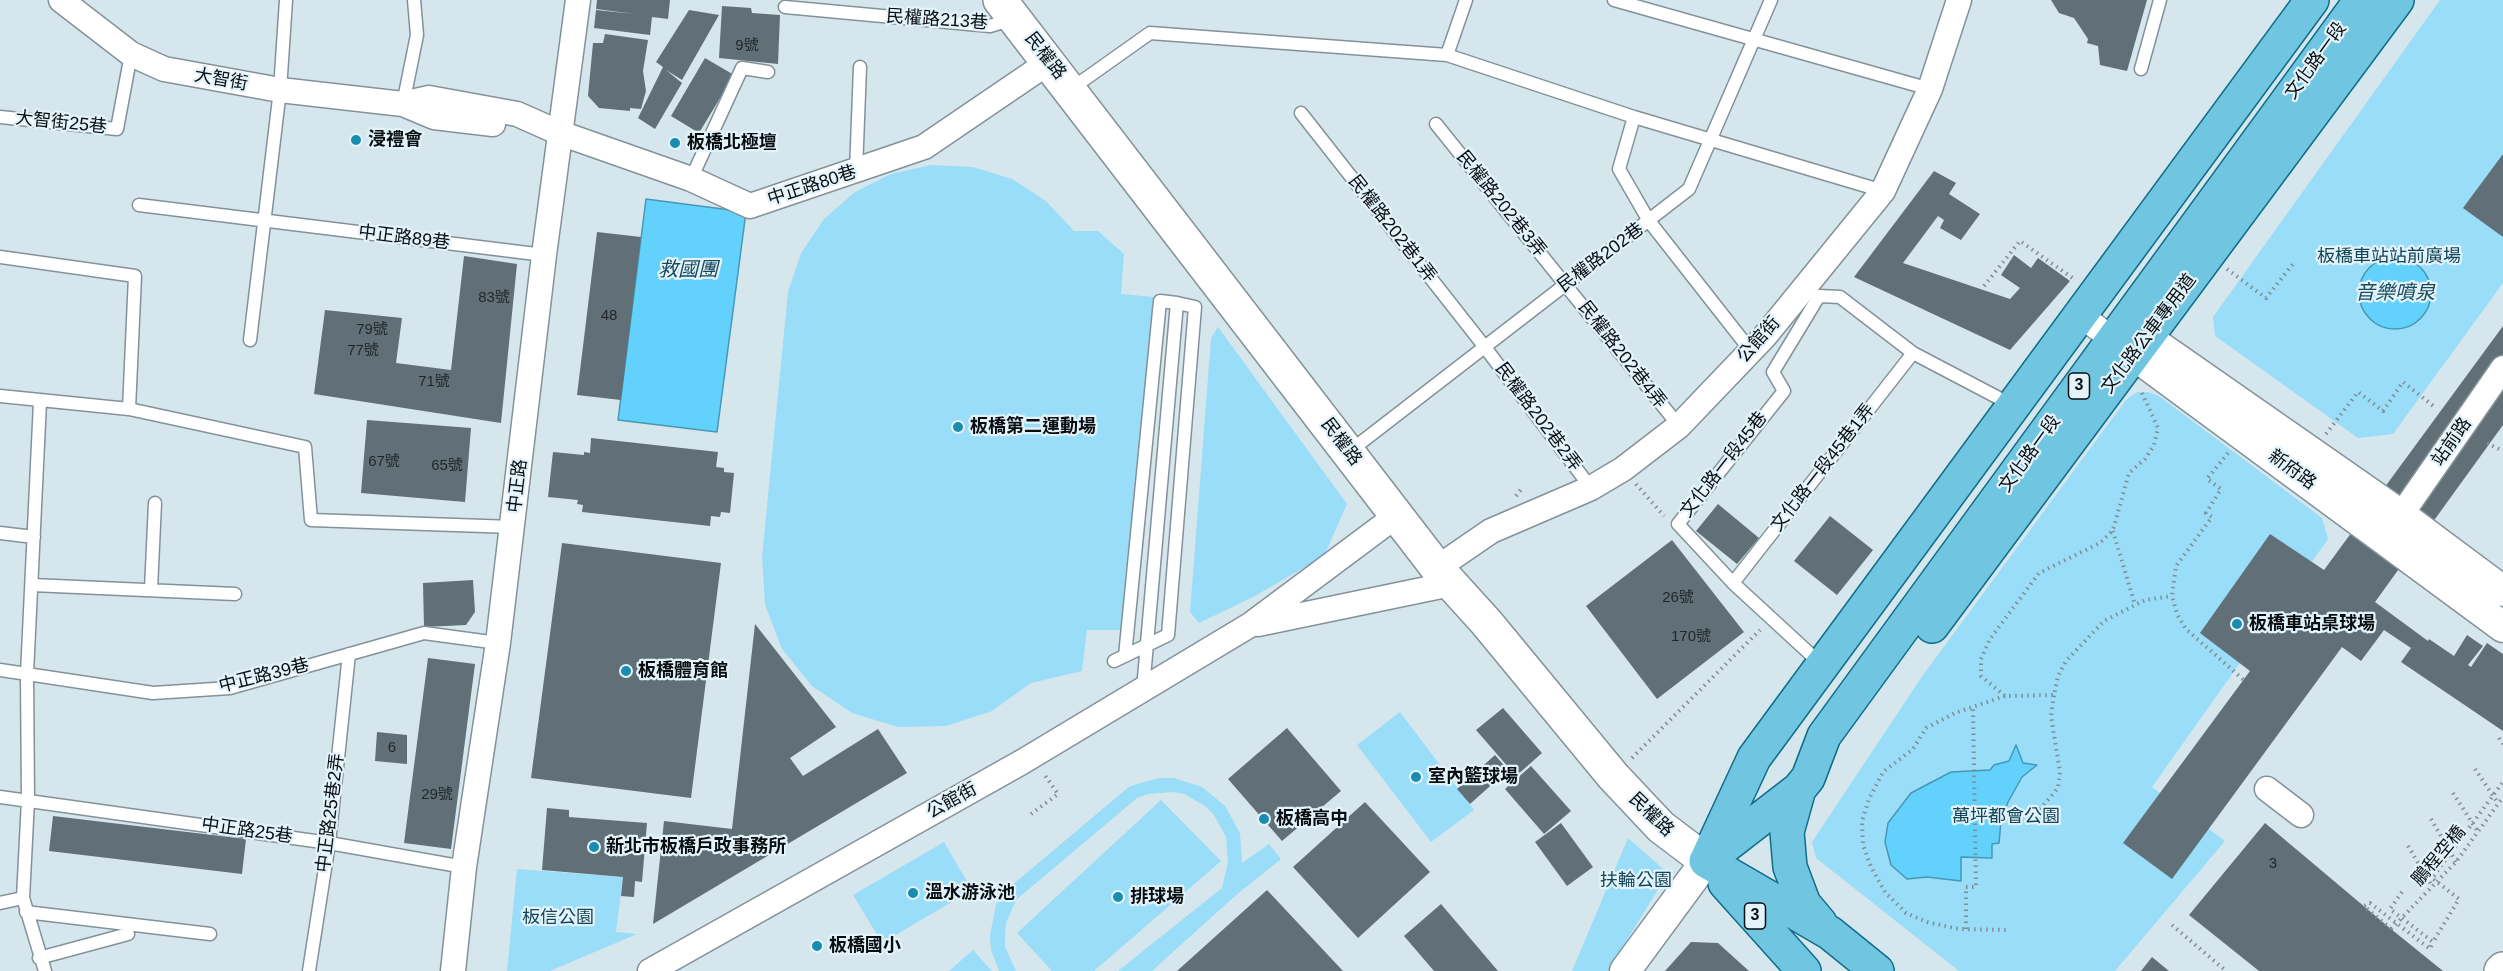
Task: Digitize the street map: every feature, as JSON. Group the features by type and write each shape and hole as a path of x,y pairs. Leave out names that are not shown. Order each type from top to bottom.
{"main road":[{"name":"3","path":"1706,861 1754,758 2013,406 2082,298 2312,0"},
{"name":"文化路一段","path":"2130,339 2361,0"},
{"name":"文化路公車專用道","path":"1803,783 1842,748 2130,339 2397,0"},
{"name":"民權路","path":"1008,9 1396,516 1613,776 1661,827 1706,861 1830,933 1877,971"},
{"name":"3","path":"1706,861 1803,783"},
{"path":"1803,783 1787,832 1790,867 1804,904 1830,933"},
{"name":"民權路","path":"1706,861 1804,971"}],"street":[{"name":"大智街","path":"61,0 131,54 164,69 280,90 403,104 434,117 560,133"},
{"name":"中正路","path":"453,971 464,867 513,527 544,255 578,0"},
{"name":"公館街","path":"1444,576 1491,531 1591,488 1623,469 1679,426 1751,351 1883,191 1930,89 1959,0"},
{"name":"中正路80巷","path":"560,133 691,179 750,206 924,147 1049,62"},
{"name":"新府路","path":"2082,298 2130,339 2503,627"},
{"name":"新府路","path":"2130,339 2401,515 2503,591"},
{"name":"站前路","path":"2401,515 2503,368"},
{"path":"1250,626 1396,516"},
{"path":"1250,626 1444,576"},
{"name":"公館街","path":"650,971 1012,767 1250,626"},
{"path":"2267,789 2301,815"},
{"path":"1625,971 1706,861"}],"lane":[{"path":"250,340 280,90 286,0"},
{"path":"403,104 417,35 414,0"},
{"path":"1447,55 1466,0"},
{"path":"1614,0 1930,89"},
{"name":"民權路202巷","path":"1348,452 1689,189 1771,0"},
{"path":"2141,69 2160,0"},
{"name":"民權路213巷","path":"785,7 990,26 1008,9"},
{"path":"1071,89 1150,33 1447,55 1634,117 1883,191"},
{"name":"大智街25巷","path":"0,117 117,129 131,54"},
{"path":"856,171 860,67"},
{"path":"691,179 742,68 768,72"},
{"name":"民權路202巷1弄","path":"1300,113 1485,346"},
{"path":"1634,117 1619,169 1649,221 1751,351"},
{"name":"民權路202巷3弄","path":"1436,124 1566,284"},
{"name":"中正路89巷","path":"139,205 544,255"},
{"path":"0,257 135,276 129,409"},
{"name":"民權路202巷4弄","path":"1566,284 1679,426"},
{"name":"文化路一段45巷","path":"1822,665 1732,583 1678,524 1784,391 1773,372 1819,297 1840,297 1913,353"},
{"path":"1160,301 1177,303 1195,307 1168,635 1120,658 1160,301"},
{"path":"1143,688 1177,303"},
{"name":"民權路202巷2弄","path":"1485,346 1591,488"},
{"path":"1913,353 2013,406"},
{"name":"文化路一段45巷1弄","path":"1732,583 1913,353"},
{"path":"0,396 40,402 129,409 305,447 311,520 513,527"},
{"path":"40,402 27,674 28,800 23,898 39,958 45,971"},
{"path":"151,590 155,502"},
{"path":"0,533 34,537"},
{"path":"32,585 235,594"},
{"name":"中正路39巷","path":"0,670 153,693 230,688 424,633 498,643"},
{"name":"中正路25巷2弄","path":"309,971 329,843 349,654"},
{"name":"中正路25巷","path":"0,797 329,843 464,867"},
{"path":"0,903 23,898"},
{"path":"26,912 210,934"},
{"path":"39,958 128,934"}],"path":[{"path":"1984,286 2020,241 2082,298"},
{"path":"2225,268 2266,298 2293,264"},
{"path":"2326,435 2358,392 2383,411 2403,382 2436,408"},
{"path":"2005,696 1981,676 1981,659 1990,639 2039,573 2100,543 2113,530 2128,473 2145,459 2154,445 2158,428 2141,390"},
{"path":"2487,443 2503,452"},
{"path":"2234,445 2207,479 2221,489 2206,513 2212,518 2176,566 2172,596 2176,614 2186,629 2246,682"},
{"path":"2113,530 2134,605"},
{"path":"2036,814 2058,788 2060,772 2051,716 2058,676 2083,642 2104,621 2145,600 2172,596"},
{"path":"1613,776 1771,619"},
{"path":"2006,930 1966,929 1927,922 1906,913 1885,892 1863,845 1862,822 1869,799 1883,772 1913,749 1926,728 1955,713 2005,696 2054,695"},
{"path":"1966,929 1966,887 1976,887 1973,708"},
{"path":"2499,738 2503,744"},
{"path":"2475,768 2498,803"},
{"path":"1031,814 1058,795 1041,769"},
{"path":"2402,892 2390,909 2433,942 2459,899 2432,878 2503,783"},
{"path":"2453,794 2478,832"},
{"name":"鵬程空橋","path":"2433,942 2430,949 2370,903 2364,906 2391,929 2432,886 2456,862 2503,797"},
{"path":"2432,819 2456,862"},
{"path":"2408,846 2432,886"},
{"path":"2172,925 2226,971"}],"green space":[{"name":"板橋車站站前廣場","path":"2440,0 2503,0 2503,283 2393,434 2358,438 2215,336 2213,317"},
{"name":"板橋第二運動場","path":"931,165 973,167 1012,179 1046,201 1074,231 1098,231 1124,254 1121,294 1154,297 1123,630 1087,630 1082,671 1031,683 992,711 946,726 898,727 852,713 812,686 782,649 765,605 762,557 788,292 801,253 824,219 855,192 891,174"},
{"path":"1218,327 1347,504 1324,556 1253,597 1199,623 1190,612 1211,338"},
{"name":"萬坪都會公園","path":"2137,392 2148,392 2159,396 2322,518 2328,539 2152,787 2225,841 2115,971 1959,971 1816,858 1812,842 1923,675 2126,400"},
{"name":"室內籃球場","path":"1400,712 1474,810 1431,842 1357,745"},
{"path":"1159,778 1174,778 1202,787 1225,806 1240,833 1242,863 1269,844 1281,859 1235,896 1152,971 1118,971 1222,888 1228,862 1226,837 1214,815 1205,806 1184,794 1172,792 1148,794 1137,798 1016,900 1006,923 1005,947 1016,971 999,971 991,950 990,935 996,905 1005,891 1130,786"},
{"name":"排球場","path":"1161,800 1221,861 1094,971 1052,971 1017,933"},
{"name":"扶輪公園","path":"1628,838 1668,873 1608,971 1572,971"},
{"name":"溫水游泳池","path":"944,842 972,890 882,943 853,895"},
{"name":"板信公園","path":"517,869 623,877 616,932 637,934 550,971 507,971"},
{"path":"973,950 992,971 949,971"}],"water":[{"name":"救國團","path":"646,199 746,212 717,432 618,420"},
{"name":"音樂噴泉","path":"2395,257 2415,263 2425,273 2431,293 2425,313 2415,323 2395,329 2375,323 2365,313 2359,293 2365,273 2375,263"},
{"path":"2016,745 2023,763 2037,765 2022,777 2008,802 2001,821 1999,843 1992,844 1992,858 1961,857 1961,881 1927,877 1907,879 1891,865 1885,842 1888,823 1911,793 1951,772 1990,770 1994,765 2009,761"}],"building":[{"path":"597,0 670,0 668,19 652,17 650,35 594,28 596,10 635,14 596,9"},
{"path":"2051,0 2147,0 2127,71 2100,65 2098,46 2087,43 2088,39 2074,18 2059,13"},
{"path":"722,6 751,8 752,13 780,15 778,64 719,58"},
{"path":"689,10 719,15 682,80 666,70 682,83 655,129 638,118 663,67 656,62"},
{"path":"605,34 648,40 643,71 646,91 641,109 630,108 630,111 599,108 588,96 593,43 603,43"},
{"path":"705,58 734,75 699,133 671,116"},
{"path":"2503,154 2503,237 2463,208"},
{"path":"1934,171 1956,183 1949,194 1980,214 1961,240 1940,228 1944,220 1938,216 1903,263 2010,299 2020,288 2001,275 2014,255 2031,268 2038,258 2070,281 2010,350 1854,277"},
{"path":"597,232 641,237 621,400 577,395"},
{"path":"464,256 517,264 501,423 314,394 325,310 402,318 396,363 451,370"},
{"path":"2503,326 2503,425 2375,602 2428,641 2429,639 2454,656 2467,635 2483,646 2468,665 2471,667 2487,643 2503,654 2503,731 2401,662 2411,648 2384,630 2361,661 2342,647 2172,879 2123,843 2250,671 2200,633 2270,534 2324,570"},
{"path":"367,420 471,428 465,502 361,493"},
{"path":"591,438 718,452 716,467 724,468 724,472 734,473 730,513 721,512 720,517 711,516 710,526 582,512 583,505 577,504 578,500 548,497 553,452 584,455 584,452 590,453"},
{"path":"1718,504 1759,538 1737,564 1696,531"},
{"path":"1830,516 1873,550 1837,595 1794,561"},
{"path":"1672,540 1744,632 1657,699 1586,606"},
{"name":"板橋體育館","path":"562,543 721,563 691,798 531,778"},
{"path":"473,580 475,612 466,625 424,627 423,583"},
{"path":"755,624 836,727 790,758 803,776 878,729 907,773 653,924 664,821 732,829"},
{"path":"428,658 475,664 451,849 404,843"},
{"path":"1503,708 1542,753 1516,776 1476,730"},
{"path":"1287,728 1341,791 1282,841 1228,779"},
{"path":"377,732 407,735 407,764 375,761"},
{"path":"1495,755 1508,770 1470,804 1457,789"},
{"path":"1531,766 1571,811 1544,834 1505,789"},
{"path":"1365,802 1430,872 1358,938 1293,867"},
{"name":"新北市板橋戶政事務所","path":"547,808 569,810 569,817 647,823 642,882 635,881 634,897 621,896 623,877 542,870"},
{"path":"53,816 246,839 242,874 49,851"},
{"path":"1561,823 1593,867 1567,886 1535,842"},
{"path":"2265,823 2443,971 2259,971 2189,915"},
{"path":"1267,890 1343,971 1177,971"},
{"path":"1441,904 1498,971 1434,971 1404,936"},
{"path":"1691,942 1718,943 1749,971 1665,971"},
{"path":"2152,957 2169,971 2141,971"}],"place":[{"name":"浸禮會","path":"356,140"},
{"name":"板橋北極壇","path":"675,143"},
{"name":"板橋第二運動場","path":"958,427"},
{"name":"板橋車站桌球場","path":"2237,624"},
{"name":"板橋體育館","path":"626,671"},
{"name":"室內籃球場","path":"1416,777"},
{"name":"板橋高中","path":"1264,819"},
{"name":"新北市板橋戶政事務所","path":"594,847"},
{"name":"溫水游泳池","path":"913,893"},
{"name":"排球場","path":"1118,897"},
{"name":"板橋國小","path":"817,946"}]}
